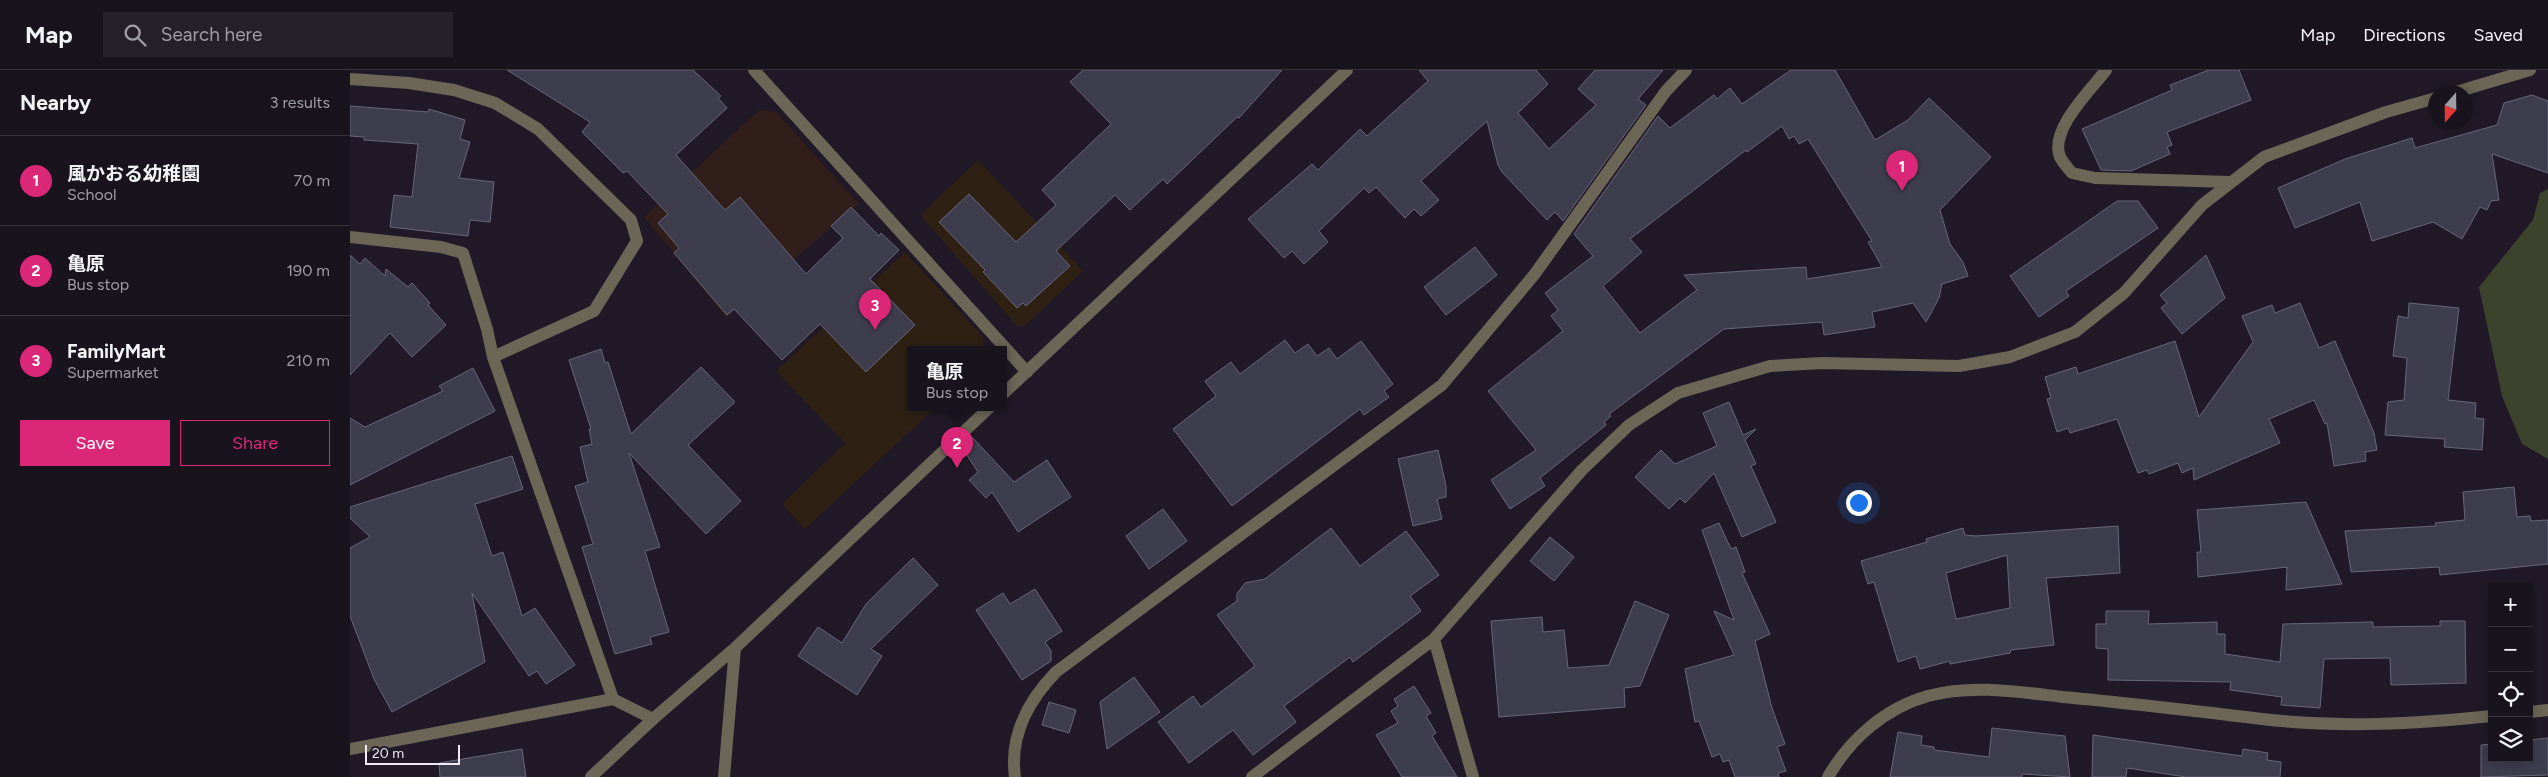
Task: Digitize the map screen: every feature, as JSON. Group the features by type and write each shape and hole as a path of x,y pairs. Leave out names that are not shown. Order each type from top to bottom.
{"street":[{"path":"754,70 1003,346"},
{"path":"1007,390 1347,70"},
{"path":"1015,777 1013,762 1022,719 1030,703 1045,683 1056,672 1442,385 1534,275 1666,91 1686,70"},
{"path":"2106,70 2064,124 2057,139 2060,157 2072,173 2094,178 2230,182"},
{"path":"2473,87 2530,70"},
{"path":"350,79 409,83 454,90 495,103 538,129 631,220 636,241 594,311 493,357"},
{"path":"1252,777 1434,639 1582,470 1629,425 1678,393 1770,366 1822,363 1959,366 2018,354 2075,332 2124,293 2202,205 2264,157 2386,112 2428,100"},
{"path":"350,237 441,247 464,253 487,329 493,357 613,699"},
{"path":"1007,350 1027,372"},
{"path":"591,777 653,719 735,648 986,411"},
{"path":"1434,639 1473,777"},
{"path":"724,777 735,648"},
{"path":"1828,777 1839,758 1861,733 1881,719 1927,696 1955,690 2000,690 2169,707 2264,719 2342,725 2417,724 2488,716"},
{"path":"350,749 613,699 653,719"},
{"path":"2533,712 2548,710"}],"shaded area":[{"path":"759,110 776,112 859,204 726,317 644,217"},
{"path":"978,160 1083,271 1025,326 1017,326 920,215"},
{"path":"905,252 983,337 984,346 907,346 907,411 932,411 805,529 782,504 845,443 776,371"}],"green space":[{"path":"2548,189 2548,459 2522,444 2502,396 2479,287 2533,220 2540,193"}],"building":[{"path":"507,70 693,70 721,96 718,98 727,108 676,155 725,210 740,197 806,274 843,238 831,226 851,207 879,236 881,233 899,250 870,279 915,325 866,372 820,324 782,360 734,309 727,315 674,253 679,248 658,223 668,214 627,171 623,173 582,132 590,122"},
{"path":"1083,70 1282,70 1239,118 1237,117 1167,184 1163,179 1130,210 1115,195 1056,251 1070,266 1026,306 1023,303 1017,308 983,272 985,270 939,222 969,194 1016,242 1056,205 1042,190 1111,124 1070,82"},
{"path":"1419,70 1536,70 1548,84 1518,113 1549,149 1596,105 1578,89 1595,70 1663,70 1638,99 1646,105 1563,221 1555,212 1547,220 1502,172 1498,165 1487,121 1421,181 1439,200 1421,216 1414,209 1405,218 1376,187 1369,193 1364,188 1319,231 1328,242 1304,264 1292,251 1284,258 1248,219 1312,164 1318,170 1360,129 1367,136 1428,81"},
{"path":"1791,70 1835,70 1875,140 1908,120 1929,98 1991,157 1940,210 1950,244 1963,262 1968,276 1942,284 1939,298 1926,322 1913,303 1872,312 1875,327 1824,335 1822,322 1724,329 1609,414 1611,416 1604,422 1606,425 1540,478 1545,486 1510,509 1491,480 1536,450 1488,391 1563,331 1551,316 1558,310 1545,293 1593,256 1574,234 1658,116 1670,128 1714,95 1717,99 1730,88 1742,104","holes":["1782,126 1789,139 1794,136 1799,144 1808,139 1872,241 1868,242 1882,267 1807,279 1806,267 1684,275 1697,290 1640,333 1603,286 1642,252 1630,239 1746,150 1747,152"]},
{"path":"2209,70 2239,70 2251,100 2167,132 2172,145 2167,147 2170,154 2131,171 2101,170 2082,129 2172,90 2170,85"},
{"path":"2532,95 2548,101 2548,173 2492,154 2499,200 2491,201 2487,210 2480,207 2462,239 2433,222 2372,241 2360,202 2295,228 2278,188 2345,159 2412,138 2415,148 2497,125 2504,103"},
{"path":"350,106 428,112 429,109 465,120 460,139 470,142 459,178 494,182 490,222 470,220 468,236 390,227 394,195 412,197 418,144 364,140 364,137 350,136"},
{"path":"2117,201 2138,201 2158,228 2066,291 2069,296 2039,317 2010,276"},
{"path":"1475,247 1497,275 1446,315 1424,287"},
{"path":"350,255 360,264 365,258 385,276 386,269 408,287 412,283 446,325 412,357 390,333 350,375"},
{"path":"2206,255 2225,298 2182,334 2161,308 2167,303 2160,295"},
{"path":"2300,303 2319,348 2335,341 2374,433 2377,450 2365,452 2366,461 2334,466 2327,423 2325,424 2314,400 2269,419 2280,443 2194,480 2193,468 2182,473 2178,463 2149,474 2147,470 2138,473 2117,419 2070,433 2068,428 2057,432 2047,399 2051,398 2045,377 2076,367 2078,374 2175,341 2199,417 2253,342 2242,316 2272,305 2275,313"},
{"path":"2409,303 2459,308 2448,400 2476,403 2475,418 2484,419 2482,450 2444,447 2445,439 2385,435 2388,402 2404,400 2407,358 2393,356 2398,316 2408,318"},
{"path":"1285,340 1295,353 1308,344 1317,356 1329,348 1337,359 1361,341 1393,384 1384,391 1389,397 1364,415 1360,409 1232,506 1173,429 1216,396 1205,381 1231,362 1240,374"},
{"path":"601,349 605,363 608,362 631,434 701,367 735,402 688,445 741,501 706,534 629,453 660,547 645,551 669,632 650,637 652,644 615,654 582,547 593,544 575,486 588,482 580,447 592,444 589,429 591,429 569,360"},
{"path":"473,368 495,411 350,485 350,418 365,427 443,391 439,386"},
{"path":"1729,402 1743,435 1756,429 1745,440 1756,464 1751,466 1776,522 1742,537 1714,473 1685,503 1680,498 1669,509 1635,477 1661,450 1675,464 1717,446 1703,413"},
{"path":"972,437 1014,482 1047,460 1071,497 1018,532 992,492 986,498 969,480 978,472 961,446"},
{"path":"1438,450 1446,486 1446,497 1437,499 1442,519 1413,526 1398,459"},
{"path":"512,456 523,489 475,504 492,556 503,552 522,616 535,608 575,665 546,684 537,671 529,676 472,593 485,662 392,712 374,679 350,616 350,548 370,537 350,518 350,507"},
{"path":"2514,487 2517,517 2530,516 2531,521 2548,520 2548,564 2440,575 2439,567 2351,572 2345,531 2436,526 2435,523 2465,520 2463,492"},
{"path":"2306,502 2342,584 2286,590 2287,567 2198,577 2197,552 2201,552 2197,510"},
{"path":"1163,509 1187,541 1149,569 1126,536"},
{"path":"1719,523 1731,549 1736,547 1745,572 1742,573 1770,634 1755,641 1772,708 1785,744 1777,747 1786,771 1778,773 1779,777 1735,777 1729,760 1723,762 1720,754 1712,757 1699,721 1695,722 1685,669 1734,655 1714,611 1734,620 1702,530"},
{"path":"2118,526 2120,573 2046,578 2054,645 2011,650 2010,653 1950,664 1950,661 1920,669 1916,656 1898,662 1874,582 1868,584 1861,561 1927,542 1926,539 1963,528 1965,535 1976,536","holes":["2007,555 2010,608 1956,619 1946,573"]},
{"path":"1331,528 1360,566 1406,531 1439,575 1410,596 1421,611 1353,662 1350,657 1284,706 1296,722 1253,755 1233,730 1189,763 1158,722 1193,696 1201,707 1255,666 1217,615 1237,601 1237,594 1245,583 1265,579"},
{"path":"1550,537 1574,557 1554,581 1530,561"},
{"path":"913,558 938,585 871,649 882,656 857,695 798,656 818,627 842,643 866,604"},
{"path":"1035,589 1062,631 1045,642 1051,651 1051,661 1022,680 976,610 1003,593 1010,604"},
{"path":"1635,601 1669,615 1640,686 1624,688 1625,707 1499,717 1491,621 1542,617 1543,632 1564,630 1568,668 1609,665"},
{"path":"2106,611 2149,611 2148,624 2217,622 2217,634 2225,634 2225,654 2280,662 2283,624 2373,622 2373,627 2440,626 2440,621 2465,621 2466,683 2391,685 2390,658 2324,659 2320,708 2281,705 2282,697 2230,690 2231,682 2108,680 2108,649 2096,648 2096,624 2106,624"},
{"path":"1134,677 1160,712 1107,749 1100,702"},
{"path":"1414,686 1431,713 1426,716 1436,733 1432,736 1457,777 1402,777 1376,735 1398,723 1391,711 1398,706 1394,699"},
{"path":"1049,702 1076,710 1069,733 1042,725"},
{"path":"1992,728 2065,736 2070,777 2022,774 2022,777 1890,777 1898,732 1922,736 1921,745 1934,747 1934,750 1989,757"},
{"path":"2093,735 2242,756 2243,749 2268,753 2267,760 2281,762 2280,777 2186,777 2127,768 2126,777 2092,777"},
{"path":"2548,738 2548,775 2481,777 2481,745 2488,744 2488,762 2533,762 2533,740"},
{"path":"522,749 526,777 440,777 439,763"}],"place":[{"name":"風かおる幼稚園","path":"1902,191"},
{"name":"FamilyMart","path":"875,330"},
{"name":"亀原","path":"957,468"}]}
